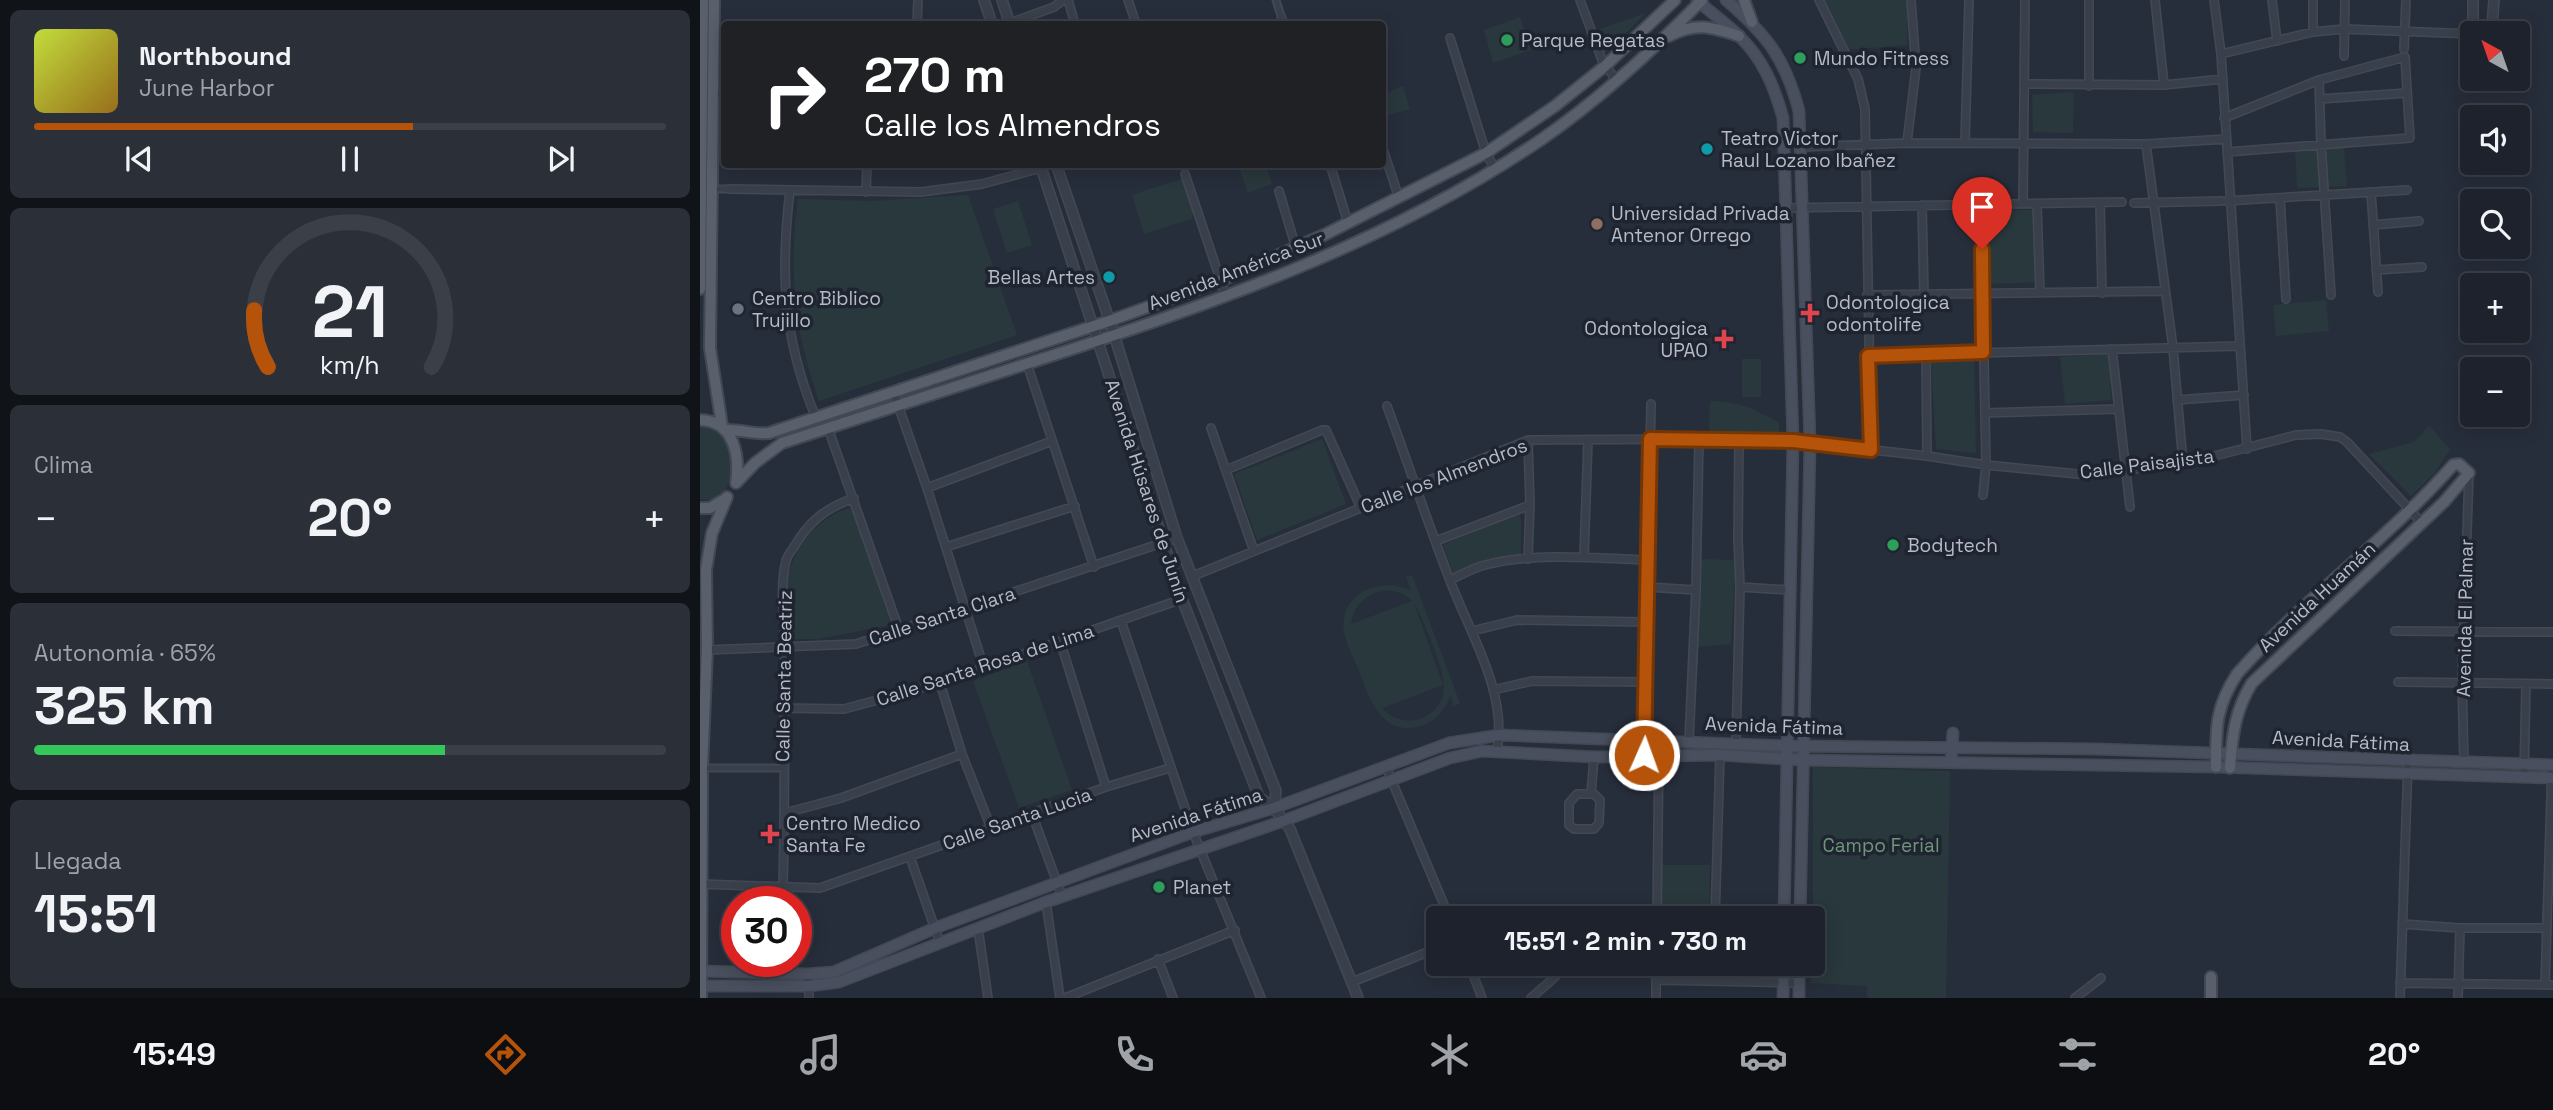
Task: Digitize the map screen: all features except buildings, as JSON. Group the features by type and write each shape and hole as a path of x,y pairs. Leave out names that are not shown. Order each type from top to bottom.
{"main road":[{"path":"703,0 714,189 705,347 724,428 735,446 738,467 736,483"},
{"path":"700,289 715,0"},
{"path":"1650,26 1665,0"},
{"name":"Avenida América Sur","path":"700,420 714,422 724,428 757,434 769,433 1109,321 1220,281 1348,223 1486,153 1555,106 1605,66 1675,0"},
{"path":"1726,0 1752,22 1780,58 1792,85 1799,111 1810,443 1800,906"},
{"path":"1744,0 1752,22"},
{"path":"1700,1 1739,36 1768,73 1783,118 1793,441 1784,906"},
{"name":"Avenida América Sur","path":"701,998 703,573 712,533 727,497 755,463 782,443 1226,297 1286,273 1412,215 1543,138 1616,80 1700,1"},
{"path":"1739,36 1752,22"},
{"path":"1658,42 1692,26 1710,27 1739,36"},
{"name":"Avenida Huamán","path":"2216,767 2215,732 2227,690 2237,674 2456,464 2469,472 2445,502 2252,683 2236,716 2230,768"},
{"path":"1793,469 1797,473 1797,494 1808,499"},
{"path":"700,508 719,505 727,497"},
{"path":"1791,521 1800,516 1807,524"},
{"path":"1788,699 1799,704 1804,699"},
{"path":"1951,762 1952,733"},
{"name":"Avenida Fátima","path":"812,974 834,972 935,928 1057,882 1193,832 1274,808 1449,743 1500,735 1788,746 2215,752 2552,765"},
{"path":"2096,749 2096,764"},
{"name":"Avenida Fátima","path":"701,986 809,986 839,982 1062,896 1283,821 1450,758 1482,751 1594,757 1720,755 1803,760 2096,764 2552,778"},
{"path":"2311,757 2311,771"},
{"name":"Avenida Fátima","path":"701,971 721,972"},
{"path":"1783,976 1783,998"},
{"path":"1799,976 1799,998"},
{"path":"2211,977 2211,998"}],"street":[{"path":"917,21 918,0"},
{"path":"984,0 991,21"},
{"path":"1002,0 1009,21"},
{"path":"1018,21 1054,7 1062,0 1073,21"},
{"path":"1128,0 1135,21"},
{"path":"1276,0 1283,20"},
{"path":"1580,0 1605,66 1616,80"},
{"path":"1819,0 1858,79 1865,110 1871,450"},
{"path":"1907,143 1916,68 1911,0"},
{"path":"1965,143 1969,0"},
{"path":"2023,204 2025,0"},
{"path":"2089,0 2089,86"},
{"path":"2155,0 2164,85"},
{"path":"2214,0 2221,54 2227,152 2225,201 2240,346 2247,449"},
{"path":"2272,0 2277,41"},
{"path":"2313,0 2314,32"},
{"path":"2344,56 2346,0"},
{"path":"2404,49 2406,0"},
{"path":"2473,0 2473,21"},
{"path":"2492,21 2494,0"},
{"path":"2221,54 2314,32 2344,29 2460,33"},
{"path":"1450,38 1486,153 1494,169"},
{"path":"2224,118 2319,80 2405,57 2410,138 2227,152"},
{"path":"2025,84 2164,85 2223,79"},
{"path":"2319,80 2320,144 2331,295"},
{"path":"2320,99 2407,93"},
{"path":"1801,147 1907,143 2146,144 2226,139"},
{"path":"2146,144 2173,348 2183,463"},
{"path":"1386,157 1399,198"},
{"path":"866,192 867,168"},
{"path":"714,189 920,192 982,184 1034,168"},
{"name":"Avenida Húsares de Junín","path":"1041,168 1182,599 1259,797 1274,808 1290,829 1358,998"},
{"name":"Avenida Húsares de Junín","path":"1057,168 1114,336 1177,538 1276,791 1274,808"},
{"path":"1331,168 1348,223"},
{"path":"1185,174 1226,297"},
{"path":"790,190 783,246 788,324 806,395 816,418"},
{"path":"2134,203 2225,201 2407,190"},
{"path":"1279,191 1296,248"},
{"path":"2371,192 2378,292"},
{"path":"2280,198 2286,299"},
{"path":"1786,208 2122,202"},
{"path":"2100,203 2102,292"},
{"path":"2037,204 2040,293"},
{"path":"1922,205 1924,294"},
{"path":"1981,205 1986,466 1983,495"},
{"path":"2373,225 2419,221"},
{"path":"2376,270 2422,267"},
{"path":"1867,295 2165,291"},
{"path":"1868,356 2240,346"},
{"path":"2112,349 2130,507"},
{"path":"1926,354 1927,456"},
{"path":"1027,364 1094,568"},
{"path":"893,391 928,488 984,668"},
{"path":"2177,400 2244,395"},
{"path":"1644,755 1651,404"},
{"path":"1387,406 1493,690 1500,735 1497,751"},
{"path":"1985,413 2119,408"},
{"path":"828,428 899,630"},
{"path":"1211,428 1254,551"},
{"path":"1226,470 1326,430 1361,508"},
{"name":"Calle Paisajista","path":"1793,441 1927,456 1986,466 2088,475 2183,463 2296,435 2321,434 2340,437 2421,523"},
{"path":"1689,741 1699,439"},
{"path":"1528,440 1528,559"},
{"name":"Calle los Almendros","path":"1193,576 1528,440 1793,441"},
{"path":"1584,557 1588,440"},
{"path":"1736,743 1740,587 1739,440"},
{"path":"928,488 1052,441"},
{"name":"Avenida El Palmar","path":"2464,763 2462,682 2469,472"},
{"name":"Calle Santa Beatriz","path":"783,886 783,601 786,560 804,530 826,509 854,498"},
{"path":"1436,541 1530,505"},
{"path":"946,547 1075,506"},
{"name":"Calle Santa Clara","path":"704,651 856,644 1094,568 1177,538"},
{"path":"1450,580 1485,565 1528,559 1647,559"},
{"path":"1647,587 1696,590"},
{"path":"1740,587 1789,590"},
{"name":"Calle Santa Rosa de Lima","path":"783,708 844,709 940,683 1182,599"},
{"path":"1472,631 1517,620 1645,622"},
{"path":"1121,621 1193,832 1261,998"},
{"path":"2395,631 2553,632"},
{"path":"1059,641 1107,787"},
{"path":"2264,646 2277,658"},
{"path":"1209,669 1227,663"},
{"path":"1493,690 1532,681 1645,682"},
{"path":"2399,682 2553,684"},
{"path":"940,683 962,754 991,828"},
{"path":"2524,778 2526,684"},
{"path":"1657,906 1659,741"},
{"path":"785,813 841,798 962,754"},
{"path":"1715,906 1720,755"},
{"path":"1591,794 1594,757"},
{"path":"2400,998 2408,761"},
{"path":"2400,983 2549,985 2547,928 2552,765"},
{"path":"1387,767 1445,906"},
{"path":"702,768 783,768"},
{"name":"Calle Santa Lucia","path":"812,888 820,888 1107,787 1170,768"},
{"path":"1577,794 1591,794 1600,801 1598,826 1590,830 1574,829 1568,823 1570,799 1577,794"},
{"path":"1032,814 1062,896"},
{"path":"910,856 940,943"},
{"name":"Calle Santa Lucia","path":"701,884 756,886"},
{"path":"1046,902 1063,998 1235,930"},
{"path":"2402,924 2460,928 2547,928"},
{"path":"978,928 988,998"},
{"path":"2458,998 2460,928"},
{"path":"1352,982 1426,953"},
{"path":"1158,960 1173,998"},
{"path":"1474,976 1482,998"},
{"path":"1531,998 1556,976"},
{"path":"1656,976 1656,998"},
{"path":"1713,976 1713,980"},
{"path":"808,977 809,998"},
{"path":"2075,998 2101,978"},
{"path":"1656,980 1799,983"}],"green space":[{"path":"1907,0 1907,45 1847,50 1823,2"},
{"path":"1646,13 1605,54 1597,30"},
{"name":"Parque Regatas","path":"1520,17 1531,50 1493,63 1484,30"},
{"path":"1403,86 1410,109 1386,116 1386,93"},
{"path":"2074,92 2073,133 2033,132 2032,95"},
{"path":"2344,147 2347,186 2327,187 2325,148"},
{"path":"2317,149 2320,187 2297,188 2295,150"},
{"path":"1239,168 1267,168 1272,184 1248,193"},
{"path":"1184,178 1194,214 1191,219 1144,234 1132,195"},
{"path":"968,195 1017,335 819,401 804,351 796,301 794,250 798,199 872,201"},
{"path":"1018,201 1032,245 1007,253 993,209"},
{"path":"1987,210 2033,210 2039,282 1987,284"},
{"path":"2326,300 2329,331 2276,336 2273,305"},
{"path":"2109,354 2111,400 2065,404 2060,357"},
{"path":"1974,358 1976,453 1936,449 1931,359"},
{"path":"1742,359 1761,359 1761,397 1742,397"},
{"path":"1710,401 1738,404 1754,410 1779,423 1779,432 1709,432"},
{"path":"708,419 731,443 729,482 719,497 711,500 700,499 700,420"},
{"path":"2429,426 2450,449 2434,474 2411,496 2369,454 2414,442"},
{"path":"1322,439 1346,504 1257,540 1234,474"},
{"path":"852,507 891,625 818,639 791,639 785,594 797,552 814,529 838,512"},
{"path":"1514,515 1521,518 1521,554 1488,559 1453,573 1443,545"},
{"path":"1698,559 1736,560 1731,644 1696,647"},
{"path":"1412,575 1460,703 1454,706 1450,696 1443,711 1435,718 1421,726 1408,728 1387,721 1372,702 1344,632 1344,618 1355,598 1364,591 1387,585 1411,591 1406,577","holes":["1389,590 1403,594 1412,601 1351,624 1359,604 1375,593","1414,603 1432,643 1444,685 1438,706 1430,713 1421,718 1401,720 1382,708 1443,685"]},
{"path":"1027,661 1072,790 1019,808 973,681"},
{"name":"Campo Ferial","path":"1813,767 1950,771 1946,998 1867,998 1867,986 1811,983 1811,976 1825,976 1825,906 1813,906"},
{"path":"1659,865 1710,865 1709,906 1658,906"}],"place":[{"name":"Parque Regatas","path":"1507,40"},
{"name":"Mundo Fitness","path":"1800,58"},
{"name":"Teatro Victor Raul Lozano Ibañez","path":"1707,149"},
{"name":"Universidad Privada Antenor Orrego","path":"1597,224"},
{"name":"Bellas Artes","path":"1109,277"},
{"name":"Centro Biblico Trujillo","path":"738,309"},
{"name":"Odontologica odontolife","path":"1810,313"},
{"name":"Odontologica UPAO","path":"1724,339"},
{"name":"Bodytech","path":"1893,545"},
{"name":"Centro Medico Santa Fe","path":"770,834"},
{"name":"Planet","path":"1159,887"}],"route":[{"path":"1644,755 1650,439 1793,441 1871,450 1868,356 1983,352 1982,249"}]}
